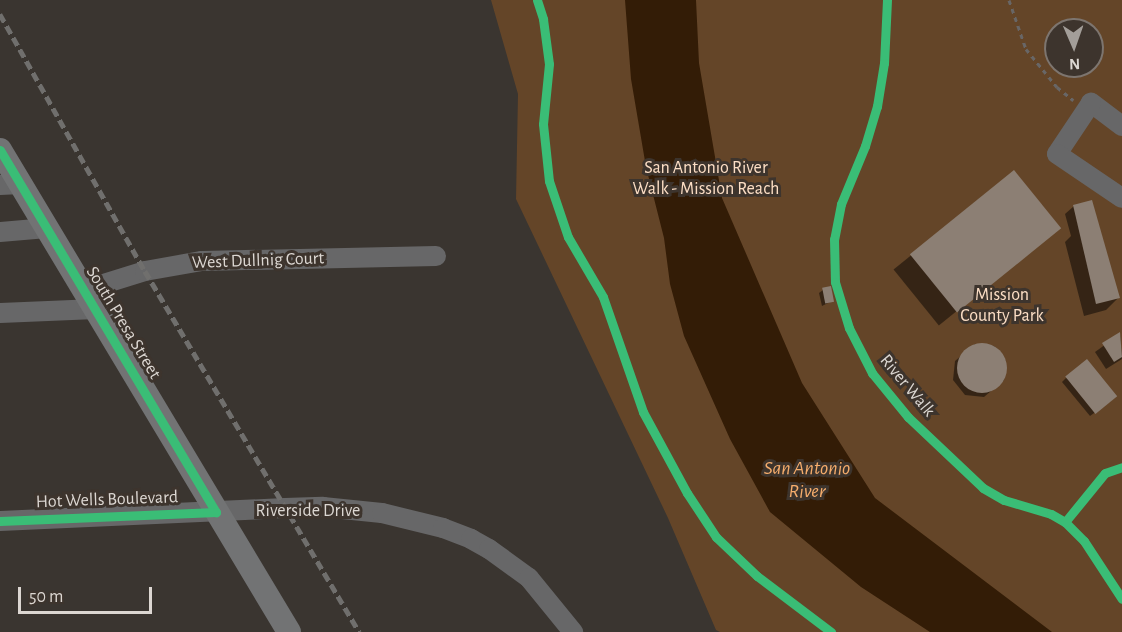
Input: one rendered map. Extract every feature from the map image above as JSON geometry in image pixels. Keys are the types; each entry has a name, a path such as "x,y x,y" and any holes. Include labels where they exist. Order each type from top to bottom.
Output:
{"main road":[{"name":"South Presa Street","path":"0,150 10,185 47,228 289,632"}],"street":[{"path":"1121,202 1058,154 1091,104 1122,126"},
{"path":"0,232 47,228"},
{"name":"West Dullnig Court","path":"0,312 90,300 145,271 202,261 436,256"},
{"name":"Riverside Drive","path":"216,512 285,508 342,508 382,513 442,528 480,544 529,578 573,632"},
{"name":"Hot Wells Boulevard","path":"0,521 216,512"}],"path":[{"path":"1009,0 1026,49 1057,87 1087,110"}],"green space":[{"name":"San Antonio River Walk - Mission Reach","path":"491,0 1122,0 1122,632 720,632 716,630 668,518 516,199 518,94"}],"water":[{"name":"San Antonio River","path":"625,0 696,0 699,63 722,198 802,383 875,498 1052,632 930,632 861,587 770,512 730,439 684,336 670,284 664,238 646,167 631,79"}],"building":[{"path":"1014,170 1061,228 957,313 910,254"},
{"path":"1092,200 1120,298 1096,304 1073,205"},
{"path":"831,286 834,302 825,303 822,288"},
{"path":"1120,332 1122,357 1114,362 1102,343"},
{"path":"977,343 987,343 1000,350 1007,363 1007,373 1000,386 987,393 977,393 968,389 961,382 957,373 957,363 961,354 968,347"},
{"path":"1087,359 1117,396 1095,414 1065,377"}],"railway":[{"path":"0,14 145,271 359,632"}],"cycle path":[{"path":"537,0 543,19 549,64 543,124 549,181 568,237 603,297 643,412 687,493 716,537 757,576 831,632"},
{"name":"River Walk","path":"887,0 884,63 877,106 865,146 841,204 834,239 835,282 849,328 872,373 908,417 983,488 1004,500 1051,514 1065,522 1084,541 1122,599"},
{"path":"0,150 216,512 0,521"},
{"path":"1065,522 1105,473 1122,467"}],"park label":[{"name":"Mission County Park","path":"1002,306"}]}
